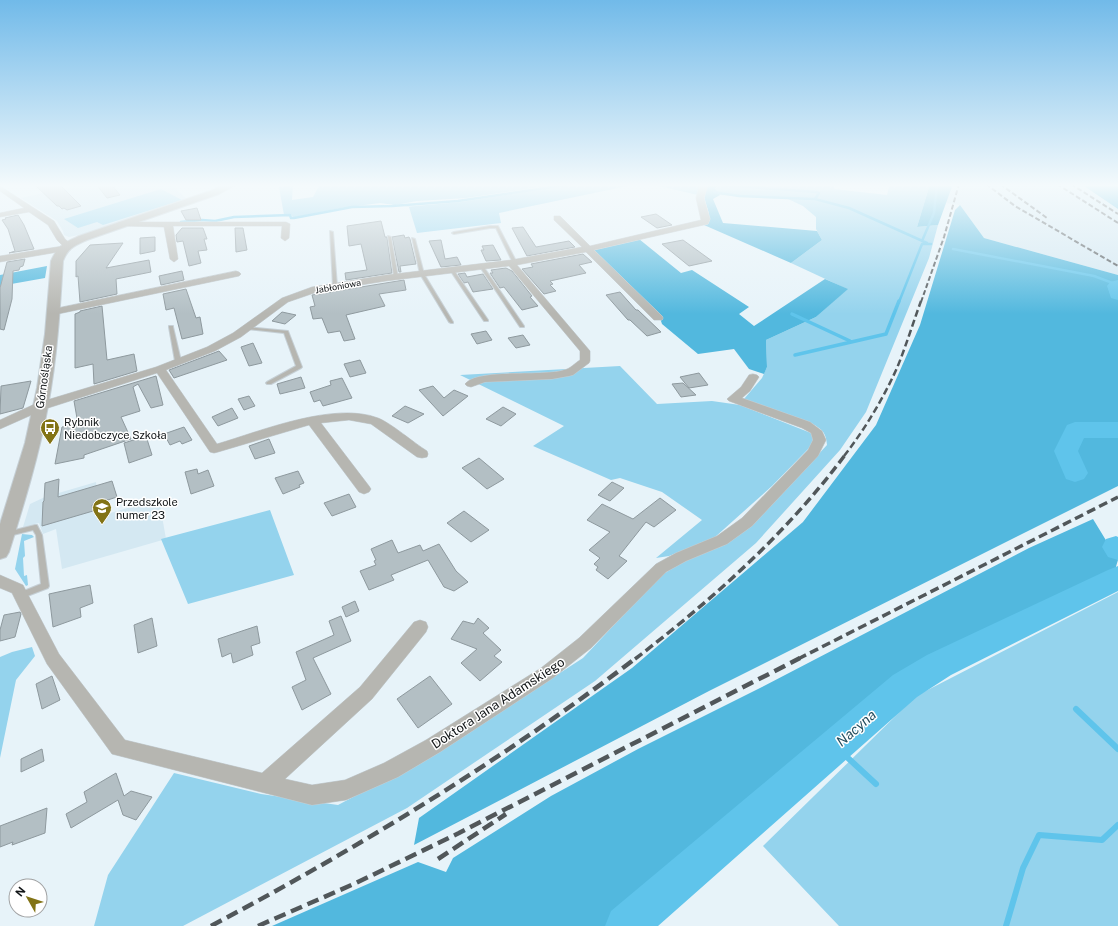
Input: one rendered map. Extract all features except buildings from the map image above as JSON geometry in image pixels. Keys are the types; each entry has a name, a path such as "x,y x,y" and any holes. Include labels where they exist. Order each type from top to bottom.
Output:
{"street":[{"path":"54,227 61,242 66,247"},
{"path":"0,259 66,247 92,234 112,227"},
{"path":"169,227 174,259"},
{"path":"285,238 286,227"},
{"path":"566,227 658,318"},
{"name":"Jabłoniowa","path":"0,426 41,406 160,369 211,349 237,335 285,300 315,289 396,277 513,263 588,249 682,227"},
{"name":"Górnośląska","path":"0,552 5,525 41,406 53,312 57,261 60,254 66,247"},
{"path":"471,384 483,379 552,376 569,373 585,361 585,351 513,263"},
{"path":"53,312 236,274"},
{"path":"160,369 214,449 312,420 349,416 375,422 422,454"},
{"name":"Doktora Jana Adamskiego","path":"0,581 18,588 53,659 119,748 312,795 346,790 390,770 433,746 547,673 586,643 661,568 680,557 722,540 747,522 820,444 820,436 817,431 806,425 729,400 746,389 753,377"},
{"path":"312,420 364,489"},
{"path":"266,783 366,693 420,627"}],"lane":[{"path":"454,233 489,227"},
{"path":"497,227 513,263"},
{"path":"331,232 335,286"},
{"path":"389,237 396,277"},
{"path":"413,239 422,274 451,322"},
{"path":"482,267 522,326"},
{"path":"452,270 486,320"},
{"path":"171,327 178,362"},
{"path":"247,328 286,332 300,366 269,383"},
{"path":"5,525 35,527 39,535 45,586 22,595"}],"shaded area":[{"path":"61,227 106,227 69,237 64,235"},
{"path":"415,227 466,227 417,233"},
{"path":"709,227 773,227 817,231 822,240 791,263"},
{"path":"816,227 937,227 929,258 866,412 840,450 756,543 595,681 407,808 183,926 94,926 108,875 174,773 261,794 338,805 440,751 583,658 658,578 678,564 722,546 757,520 827,445 823,432 813,424 744,399 762,378 767,367 766,340 816,317 847,289 791,263 822,240"},
{"path":"950,227 976,227 984,238 1118,275 1118,486 709,691 414,845 419,818 632,668 803,522 876,425 920,325"},
{"path":"976,227 1118,227 1118,275 984,238"},
{"path":"639,239 681,273 692,270 749,307 739,314 754,326 825,279 848,289 816,317 766,340 767,367 764,374 749,369 734,349 698,354 662,324 658,312 618,275 594,250"},
{"path":"47,266 45,278 0,286 0,275"},
{"path":"620,366 657,404 712,401 740,405 811,433 814,443 772,486 714,538 669,556 656,558 702,520 662,492 620,478 611,480 533,446 564,426 460,375"},
{"name":"Przedszkole numer 23","path":"96,482 100,516 159,499 166,539 62,569 56,529 43,534 39,523 23,527 30,504 45,497"},
{"path":"270,510 294,575 188,604 161,539"},
{"path":"1093,519 1118,560 1114,573 936,658 893,684 609,926 272,926 418,862 446,872 453,858 551,796 638,749 758,689 1029,548"},
{"path":"22,534 32,535 34,537 24,541 24,576 27,575 28,585 26,586 15,569"},
{"path":"1118,592 1118,926 839,926 763,846 916,696"},
{"path":"32,647 35,656 16,680 0,758 0,657"}],"waterway":[{"path":"892,227 922,241"},
{"path":"922,241 928,227"},
{"path":"922,241 927,243"},
{"path":"899,302 922,244 931,244"},
{"path":"953,249 1094,276 1118,285"},
{"name":"Nacyna","path":"1118,285 1116,286 1118,294"},
{"path":"795,355 886,334 899,301"},
{"path":"792,314 850,341"},
{"name":"Nacyna","path":"1075,473 1066,451 1075,430 1118,430"},
{"name":"Nacyna","path":"626,926 905,686 939,665 1118,578"},
{"path":"1076,709 1118,749"},
{"path":"835,746 876,784"},
{"path":"1006,926 1023,868 1039,835 1102,840 1118,825"}],"railway":[{"path":"921,302 947,227"},
{"path":"1051,227 1118,266"},
{"path":"844,456 880,402 892,380 921,301"},
{"path":"635,659 692,613 747,564 799,511 845,455"},
{"path":"798,659 1118,497"},
{"path":"211,926 267,896 429,801 534,732 636,658"},
{"path":"258,926 356,883 459,833 800,658"},
{"path":"438,859 506,814"}],"place":[{"name":"Rybnik Niedobczyce Szkoła","path":"50,445"},
{"name":"Przedszkole numer 23","path":"102,525"}]}
